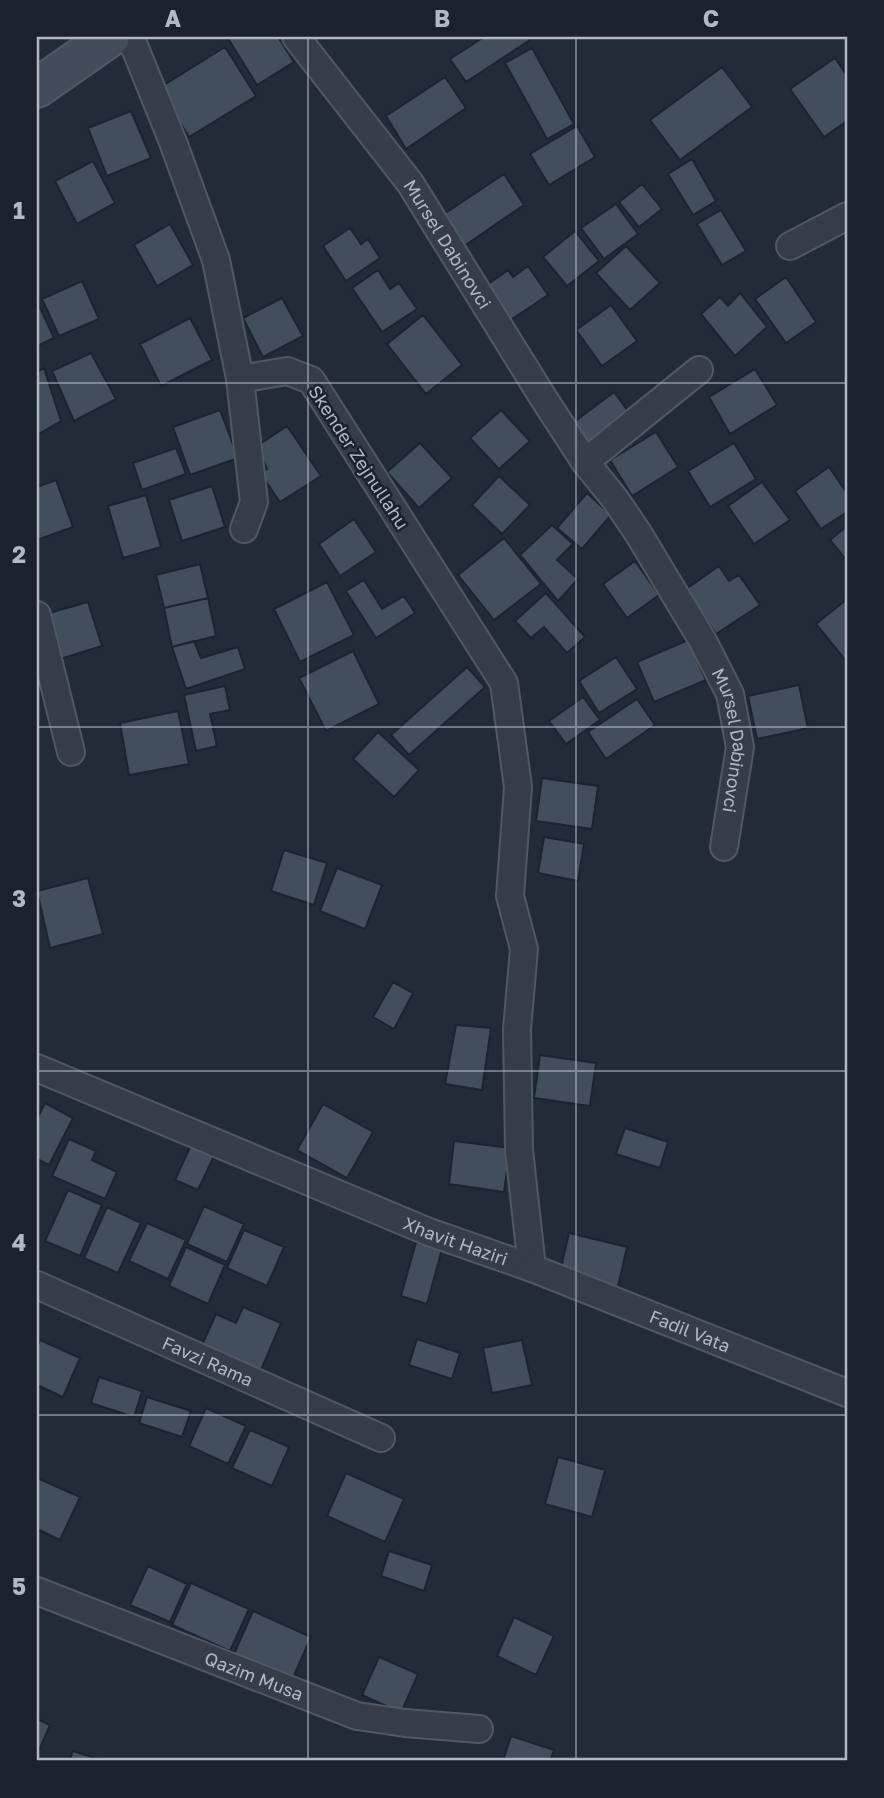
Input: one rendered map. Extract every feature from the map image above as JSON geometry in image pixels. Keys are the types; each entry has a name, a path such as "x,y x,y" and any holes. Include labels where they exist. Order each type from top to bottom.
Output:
{"main road":[{"path":"37,88 110,37"}],"street":[{"path":"127,37 135,48 173,142 216,260 240,379 254,502 244,529"},
{"name":"Mursel Dabinovci","path":"296,37 410,183 585,462 638,533 703,641 730,694 740,747 723,847"},
{"path":"790,246 847,216"},
{"path":"585,462 699,370"},
{"name":"Skender Zejnullahu","path":"240,379 288,371 311,380 504,683 518,787 510,897"},
{"path":"37,615 72,752"},
{"name":"Xhavit Haziri","path":"37,1068 429,1232 532,1268 519,1150 517,1029 524,949 510,897"},
{"name":"Fadil Vata","path":"532,1268 847,1393"},
{"name":"Favzi Rama","path":"37,1285 381,1438"},
{"name":"Qazim Musa","path":"37,1591 357,1716 479,1729"}],"building":[{"path":"227,37 278,37 294,62 257,85"},
{"path":"484,37 528,37 530,40 466,82 450,59"},
{"path":"225,47 256,96 189,137 159,88"},
{"path":"532,48 574,124 547,139 505,63"},
{"path":"835,58 847,76 847,121 824,137 790,89"},
{"path":"722,67 752,107 680,160 650,120"},
{"path":"445,77 466,108 406,149 386,116"},
{"path":"131,111 151,158 107,176 88,128"},
{"path":"577,126 595,157 549,185 530,154"},
{"path":"692,159 716,201 693,215 668,174"},
{"path":"93,161 115,203 77,224 55,181"},
{"path":"504,174 524,205 464,246 444,214"},
{"path":"642,184 662,209 639,227 619,202"},
{"path":"616,204 638,234 604,259 581,228"},
{"path":"721,210 746,251 722,265 697,224"},
{"path":"170,224 193,265 157,286 134,245"},
{"path":"350,228 361,244 368,239 380,258 346,281 323,246"},
{"path":"575,231 599,261 567,286 543,257"},
{"path":"626,246 660,283 630,310 596,273"},
{"path":"528,266 548,295 508,322 484,287 508,270 513,277"},
{"path":"378,270 390,289 399,283 417,309 382,332 352,288"},
{"path":"786,277 816,322 786,343 755,299"},
{"path":"82,281 99,319 59,336 42,299"},
{"path":"740,293 767,327 735,356 701,314 720,297 728,306"},
{"path":"282,298 303,336 263,357 243,318"},
{"path":"37,301 54,338 37,346"},
{"path":"611,305 637,341 602,366 576,330"},
{"path":"423,315 462,365 426,394 387,344"},
{"path":"190,318 212,360 161,386 140,344"},
{"path":"91,353 116,399 74,421 52,371"},
{"path":"44,368 61,421 37,435 37,372"},
{"path":"755,369 777,405 730,434 709,397"},
{"path":"614,392 630,414 586,446 570,425"},
{"path":"220,410 238,458 190,475 173,427"},
{"path":"501,410 530,441 499,469 470,438"},
{"path":"287,426 321,476 280,502 260,473 267,469 257,446"},
{"path":"656,432 678,467 632,496 610,460"},
{"path":"420,443 452,478 419,508 387,472"},
{"path":"734,443 756,479 710,507 688,471"},
{"path":"176,448 186,474 142,490 133,463"},
{"path":"829,467 847,493 847,512 821,529 795,491"},
{"path":"499,476 530,505 502,534 472,505"},
{"path":"56,480 73,527 37,540 37,487"},
{"path":"762,482 790,520 754,544 728,506"},
{"path":"212,486 225,527 182,541 169,500"},
{"path":"587,493 611,515 582,549 557,528"},
{"path":"146,495 161,547 123,558 108,506"},
{"path":"354,519 376,552 340,576 319,544"},
{"path":"552,525 573,544 557,560 578,579 558,601 520,555"},
{"path":"847,526 847,561 830,540"},
{"path":"504,538 541,584 494,620 458,575"},
{"path":"635,561 659,595 627,618 603,584"},
{"path":"200,564 208,598 164,608 156,575"},
{"path":"719,566 729,581 739,575 760,605 716,634 686,589"},
{"path":"364,580 382,609 404,596 415,613 376,638 346,591"},
{"path":"327,582 354,635 300,662 274,609"},
{"path":"546,593 585,637 567,653 544,627 531,638 515,621"},
{"path":"208,598 216,636 172,647 164,608"},
{"path":"847,599 847,659 846,661 816,624"},
{"path":"88,602 102,646 60,659 49,613"},
{"path":"688,640 706,680 654,702 637,662"},
{"path":"194,641 201,658 238,647 245,669 186,689 172,647"},
{"path":"353,651 379,704 326,731 299,678"},
{"path":"616,657 637,689 599,713 579,681"},
{"path":"467,667 485,687 409,755 391,735"},
{"path":"799,685 808,728 757,739 748,696"},
{"path":"225,686 230,710 210,714 217,746 196,751 184,695"},
{"path":"583,697 600,720 566,744 549,721"},
{"path":"637,699 655,725 606,759 588,732"},
{"path":"178,711 189,764 129,775 120,723"},
{"path":"378,732 419,770 394,797 353,759"},
{"path":"542,778 598,786 592,829 536,821"},
{"path":"544,837 584,844 578,881 538,873"},
{"path":"284,850 327,863 314,905 271,891"},
{"path":"337,868 382,885 365,929 320,911"},
{"path":"88,878 103,934 50,948 37,891"},
{"path":"393,982 413,993 394,1029 373,1017"},
{"path":"456,1025 491,1028 482,1090 445,1084"},
{"path":"540,1055 596,1063 590,1106 534,1098"},
{"path":"45,1103 73,1118 49,1165 37,1159 37,1119"},
{"path":"323,1104 373,1132 347,1178 297,1150"},
{"path":"625,1128 668,1142 660,1168 616,1154"},
{"path":"69,1139 96,1151 92,1160 117,1172 105,1199 52,1176"},
{"path":"454,1141 510,1148 504,1192 449,1184"},
{"path":"191,1145 214,1156 198,1190 175,1180"},
{"path":"68,1190 102,1205 80,1256 45,1241"},
{"path":"204,1206 244,1224 227,1262 187,1244"},
{"path":"107,1207 141,1223 118,1273 84,1258"},
{"path":"147,1223 186,1240 168,1279 129,1261"},
{"path":"244,1230 284,1247 267,1286 227,1268"},
{"path":"569,1233 627,1247 617,1291 559,1277"},
{"path":"416,1242 442,1249 427,1304 401,1296"},
{"path":"186,1247 225,1265 208,1304 169,1286"},
{"path":"243,1307 281,1323 261,1370 202,1345 216,1314 236,1323"},
{"path":"417,1339 460,1353 452,1379 409,1365"},
{"path":"40,1340 80,1358 63,1397 37,1385 37,1348"},
{"path":"522,1340 532,1385 492,1393 483,1348"},
{"path":"99,1377 142,1391 134,1417 91,1403"},
{"path":"147,1397 191,1411 182,1437 139,1423"},
{"path":"206,1408 246,1426 228,1464 189,1446"},
{"path":"250,1430 289,1447 272,1486 232,1468"},
{"path":"558,1457 605,1470 592,1517 545,1504"},
{"path":"346,1473 404,1499 385,1542 327,1516"},
{"path":"37,1478 80,1497 60,1540 37,1529"},
{"path":"389,1551 432,1565 424,1591 381,1576"},
{"path":"148,1566 187,1584 170,1622 130,1605"},
{"path":"191,1583 249,1609 230,1651 172,1625"},
{"path":"253,1611 311,1637 292,1680 234,1654"},
{"path":"514,1617 554,1636 536,1675 497,1656"},
{"path":"379,1657 418,1674 401,1713 362,1695"},
{"path":"37,1719 50,1725 37,1755"},
{"path":"511,1736 554,1750 550,1761 503,1761"},
{"path":"73,1751 104,1761 69,1761"}]}
